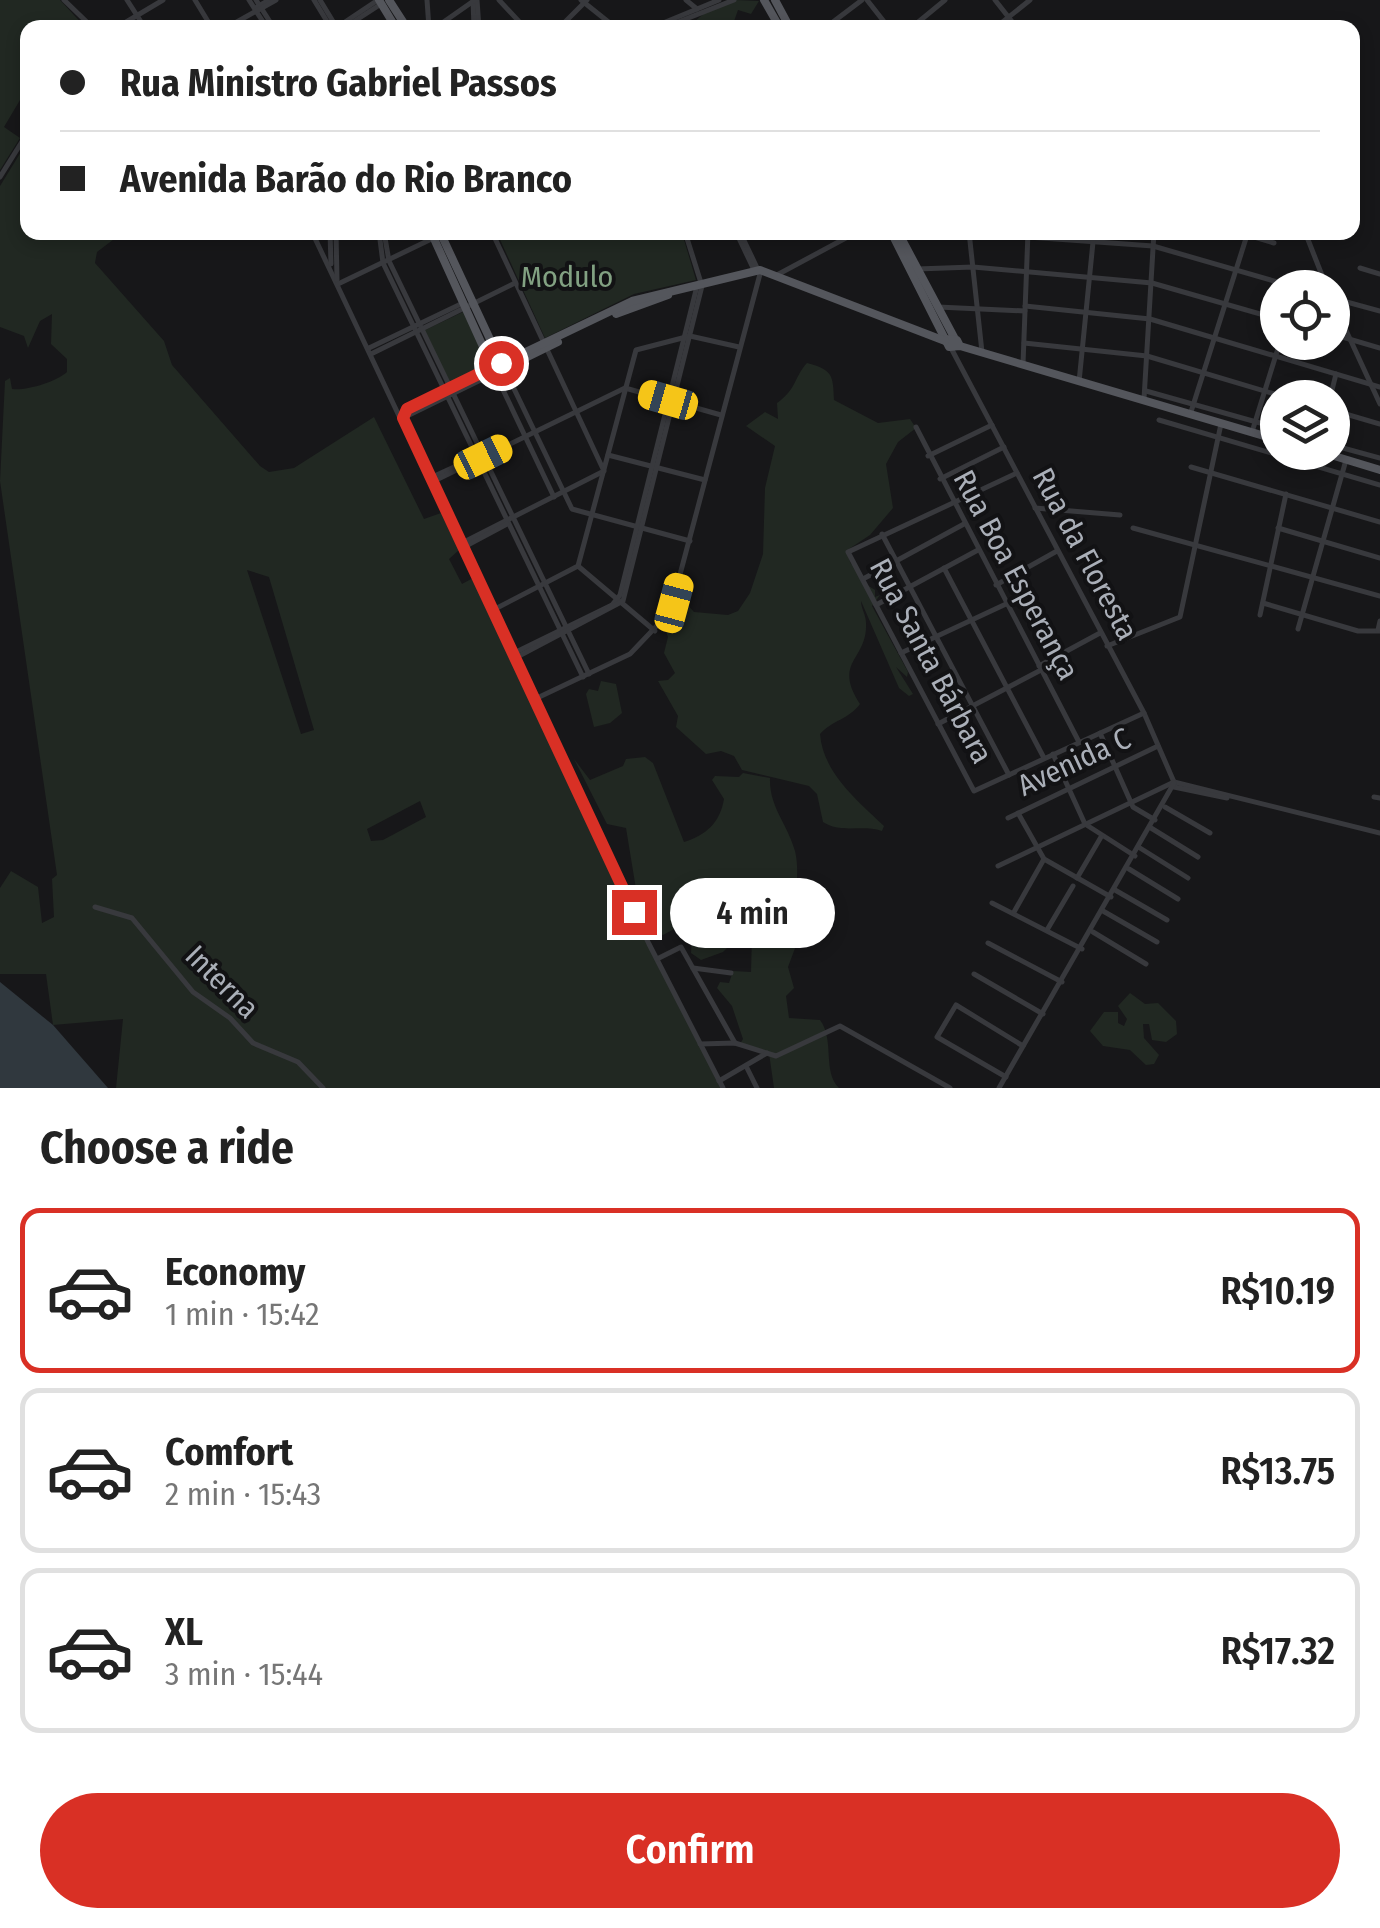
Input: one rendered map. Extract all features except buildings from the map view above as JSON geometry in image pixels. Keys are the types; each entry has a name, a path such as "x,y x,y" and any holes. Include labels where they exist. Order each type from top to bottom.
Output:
{"main road":[{"path":"440,240 498,368 632,300 700,283 760,274 951,343 1079,382 1144,396 1260,434"},
{"path":"899,240 937,307 951,343"},
{"path":"901,244 951,343"},
{"path":"1350,461 1380,470"}],"street":[{"path":"64,0 85,20"},
{"path":"127,0 140,20"},
{"path":"130,20 163,0"},
{"path":"256,7 268,0"},
{"path":"256,7 276,0"},
{"path":"444,20 475,0"},
{"path":"499,0 518,20"},
{"path":"686,0 697,9"},
{"path":"670,20 719,0"},
{"path":"683,20 734,0"},
{"path":"837,20 865,0 882,20"},
{"path":"921,20 945,0"},
{"path":"995,0 1010,20"},
{"path":"1004,20 1030,0"},
{"path":"348,20 383,1"},
{"path":"356,20 383,1"},
{"path":"566,20 584,1 607,20"},
{"path":"0,177 20,145"},
{"path":"316,240 392,394 406,414 405,427 657,960 721,1084 767,1053"},
{"path":"331,270 333,240"},
{"path":"334,240 338,283"},
{"path":"382,240 386,262 586,676"},
{"path":"338,283 427,240"},
{"path":"496,240 604,471"},
{"path":"515,655 619,603 700,283 688,240"},
{"path":"536,699 623,658 655,632 674,603 760,274 742,240"},
{"path":"760,274 839,240"},
{"path":"970,240 982,352"},
{"path":"1023,364 1028,240"},
{"path":"1082,240 1153,246 1260,276"},
{"path":"1153,240 1144,396 1192,403 1260,423"},
{"path":"1190,414 1246,240"},
{"path":"1265,240 1274,243"},
{"path":"1308,240 1321,270"},
{"path":"1079,382 1093,241"},
{"path":"917,268 1026,270 1152,283 1260,313"},
{"path":"1360,268 1380,274"},
{"path":"370,351 515,283"},
{"path":"1350,304 1380,311"},
{"path":"937,307 1025,308 1150,320 1260,352"},
{"path":"494,610 578,566 636,350 687,337 739,347"},
{"path":"1350,339 1380,348"},
{"path":"1350,339 1380,404"},
{"name":"Rua da Floresta","path":"951,343 1144,713 1174,785"},
{"path":"1024,343 1147,356 1260,390"},
{"path":"1286,360 1380,387"},
{"path":"406,414 498,368"},
{"path":"498,368 536,432 572,509 690,541"},
{"path":"498,368 554,497"},
{"path":"1334,380 1336,374"},
{"path":"431,480 626,388 721,415"},
{"path":"1252,432 1260,403"},
{"path":"1350,415 1380,424"},
{"path":"1159,420 1380,485"},
{"path":"1107,646 1178,620 1221,424"},
{"path":"928,456 992,425"},
{"name":"Rua Boa Esperança","path":"916,427 940,480 1079,742"},
{"path":"940,480 1004,447"},
{"path":"1350,450 1380,458"},
{"path":"608,456 705,480"},
{"path":"1191,467 1380,522"},
{"path":"1298,629 1344,470"},
{"path":"462,545 604,471"},
{"path":"1017,474 882,534 972,705 1009,774 1144,713"},
{"path":"1260,615 1286,494"},
{"path":"1035,508 1120,515"},
{"path":"863,580 964,524"},
{"path":"1133,528 1270,568 1380,594"},
{"path":"1278,528 1380,558"},
{"name":"Rua Santa Bárbara","path":"882,534 848,552 938,724 974,791 1009,774"},
{"path":"876,605 978,550"},
{"path":"996,585 1057,551"},
{"path":"578,566 655,632"},
{"path":"944,568 1044,758"},
{"path":"1263,602 1358,630 1379,631 1380,620"},
{"path":"901,653 1006,604"},
{"path":"938,724 1100,633"},
{"path":"1100,733 1130,803 1156,820"},
{"name":"Avenida C","path":"1008,818 1159,746"},
{"path":"1053,754 1085,824 1135,856"},
{"path":"999,1088 1174,785"},
{"path":"998,866 1174,785 1380,832"},
{"path":"1164,806 1210,833"},
{"path":"1018,813 1044,859 1168,920"},
{"path":"1152,828 1198,857"},
{"path":"1077,878 1101,837"},
{"path":"1140,848 1188,878"},
{"path":"1014,912 1044,859"},
{"path":"1128,869 1178,899"},
{"path":"1047,930 1072,886"},
{"path":"992,903 1082,949"},
{"name":"Interna","path":"94,907 132,918 193,992 230,1018 253,1044 298,1062 323,1088"},
{"path":"1103,911 1157,942"},
{"path":"1092,931 1146,964"},
{"path":"988,943 1062,982"},
{"path":"657,960 682,947 735,1043"},
{"path":"693,968 730,973"},
{"path":"974,974 1043,1014"},
{"path":"1006,1077 937,1037 956,1005 1024,1047"},
{"path":"700,1044 735,1043 776,1056 840,1026 950,1088"},
{"path":"746,1066 757,1088"}],"green space":[{"path":"0,0 60,0 79,20 20,20 20,100 4,127 20,138 0,170"},
{"path":"736,0 759,1 751,14 738,10 734,20 696,20 708,10"},
{"path":"20,153 20,240 113,240 97,252 95,263 164,341 172,365 260,466 269,472 294,468 374,417 424,519 441,513 459,550 449,559 462,584 473,578 648,946 722,1088 116,1088 123,1019 53,1025 46,974 0,974 0,888 11,871 38,887 42,923 54,917 52,879 57,875 0,481 5,381 10,378 12,389 48,382 67,372 67,359 51,344 52,314 40,321 28,348 24,336 0,327 0,186","holes":["247,570 269,577 314,730 301,734","420,801 426,817 383,840 371,841 367,829"]},
{"name":"Modulo","path":"500,240 684,240 696,280 634,294 545,338"},
{"path":"465,311 489,367 451,386 423,331"},
{"path":"807,363 830,375 834,400 878,423 910,419 916,428 898,442 886,464 893,508 870,535 846,551 851,564 859,568 862,582 875,590 875,597 880,595 872,606 908,672 907,677 896,667 913,694 909,696 899,688 861,601 865,635 849,678 860,704 820,734 835,774 884,826 882,831 830,826 823,822 817,794 809,786 742,770 734,756 721,751 706,754 676,727 678,716 658,681 668,680 675,673 664,653 668,637 664,626 683,600 694,612 728,615 738,611 750,593 763,554 765,488 775,446 746,426 765,412 778,419 777,403"},
{"path":"601,681 616,684 622,713 610,723 594,727 586,694 589,689 598,691"},
{"path":"645,757 653,763 684,842 705,832 719,815 724,799 712,780 715,776 739,777 743,773 770,778 772,798 795,851 795,915 806,919 788,967 794,988 786,996 789,1018 820,1020 827,1037 831,1073 839,1088 774,1088 769,1053 740,1044 743,1039 732,1006 717,988 720,982 729,983 733,971 751,972 752,935 740,935 723,952 701,960 691,953 692,934 698,924 695,918 663,935 654,931 636,889 626,828 607,824 574,759 590,780 623,766 626,759"},
{"path":"1130,993 1145,1004 1158,1003 1176,1021 1177,1034 1166,1042 1152,1040 1149,1024 1143,1024 1144,1038 1159,1055 1154,1064 1146,1065 1130,1050 1103,1046 1090,1031 1104,1012 1118,1012 1118,1023 1124,1026 1127,1019 1118,1006"}],"shaded area":[{"path":"0,982 53,1025 108,1088 0,1088"}],"route":[{"path":"501,363 407,409 405,427 634,912"}]}
